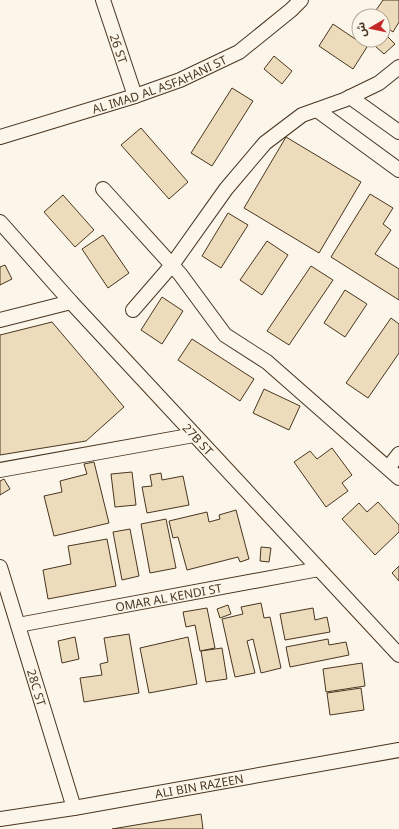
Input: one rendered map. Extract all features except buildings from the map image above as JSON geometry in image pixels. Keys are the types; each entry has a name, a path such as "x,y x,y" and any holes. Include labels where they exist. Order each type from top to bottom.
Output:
{"street":[{"name":"26 ST","path":"103,0 135,96"},
{"name":"AL IMAD AL ASFAHANI ST","path":"0,137 135,96 180,80 239,52 291,10 301,0"},
{"path":"133,310 172,265 226,189 265,143 302,115 350,97 379,83 399,67"},
{"path":"350,97 399,132"},
{"path":"317,110 399,170"},
{"path":"103,189 172,265 225,335 267,362 399,478"},
{"name":"27B ST","path":"0,222 71,302 399,655"},
{"path":"0,320 71,302"},
{"path":"0,470 194,435"},
{"path":"388,468 399,454"},
{"name":"28C ST","path":"0,567 74,808"},
{"name":"OMAR AL KENDI ST","path":"18,624 319,569"},
{"name":"ALI BIN RAZEEN","path":"0,819 74,808 399,750"}]}
